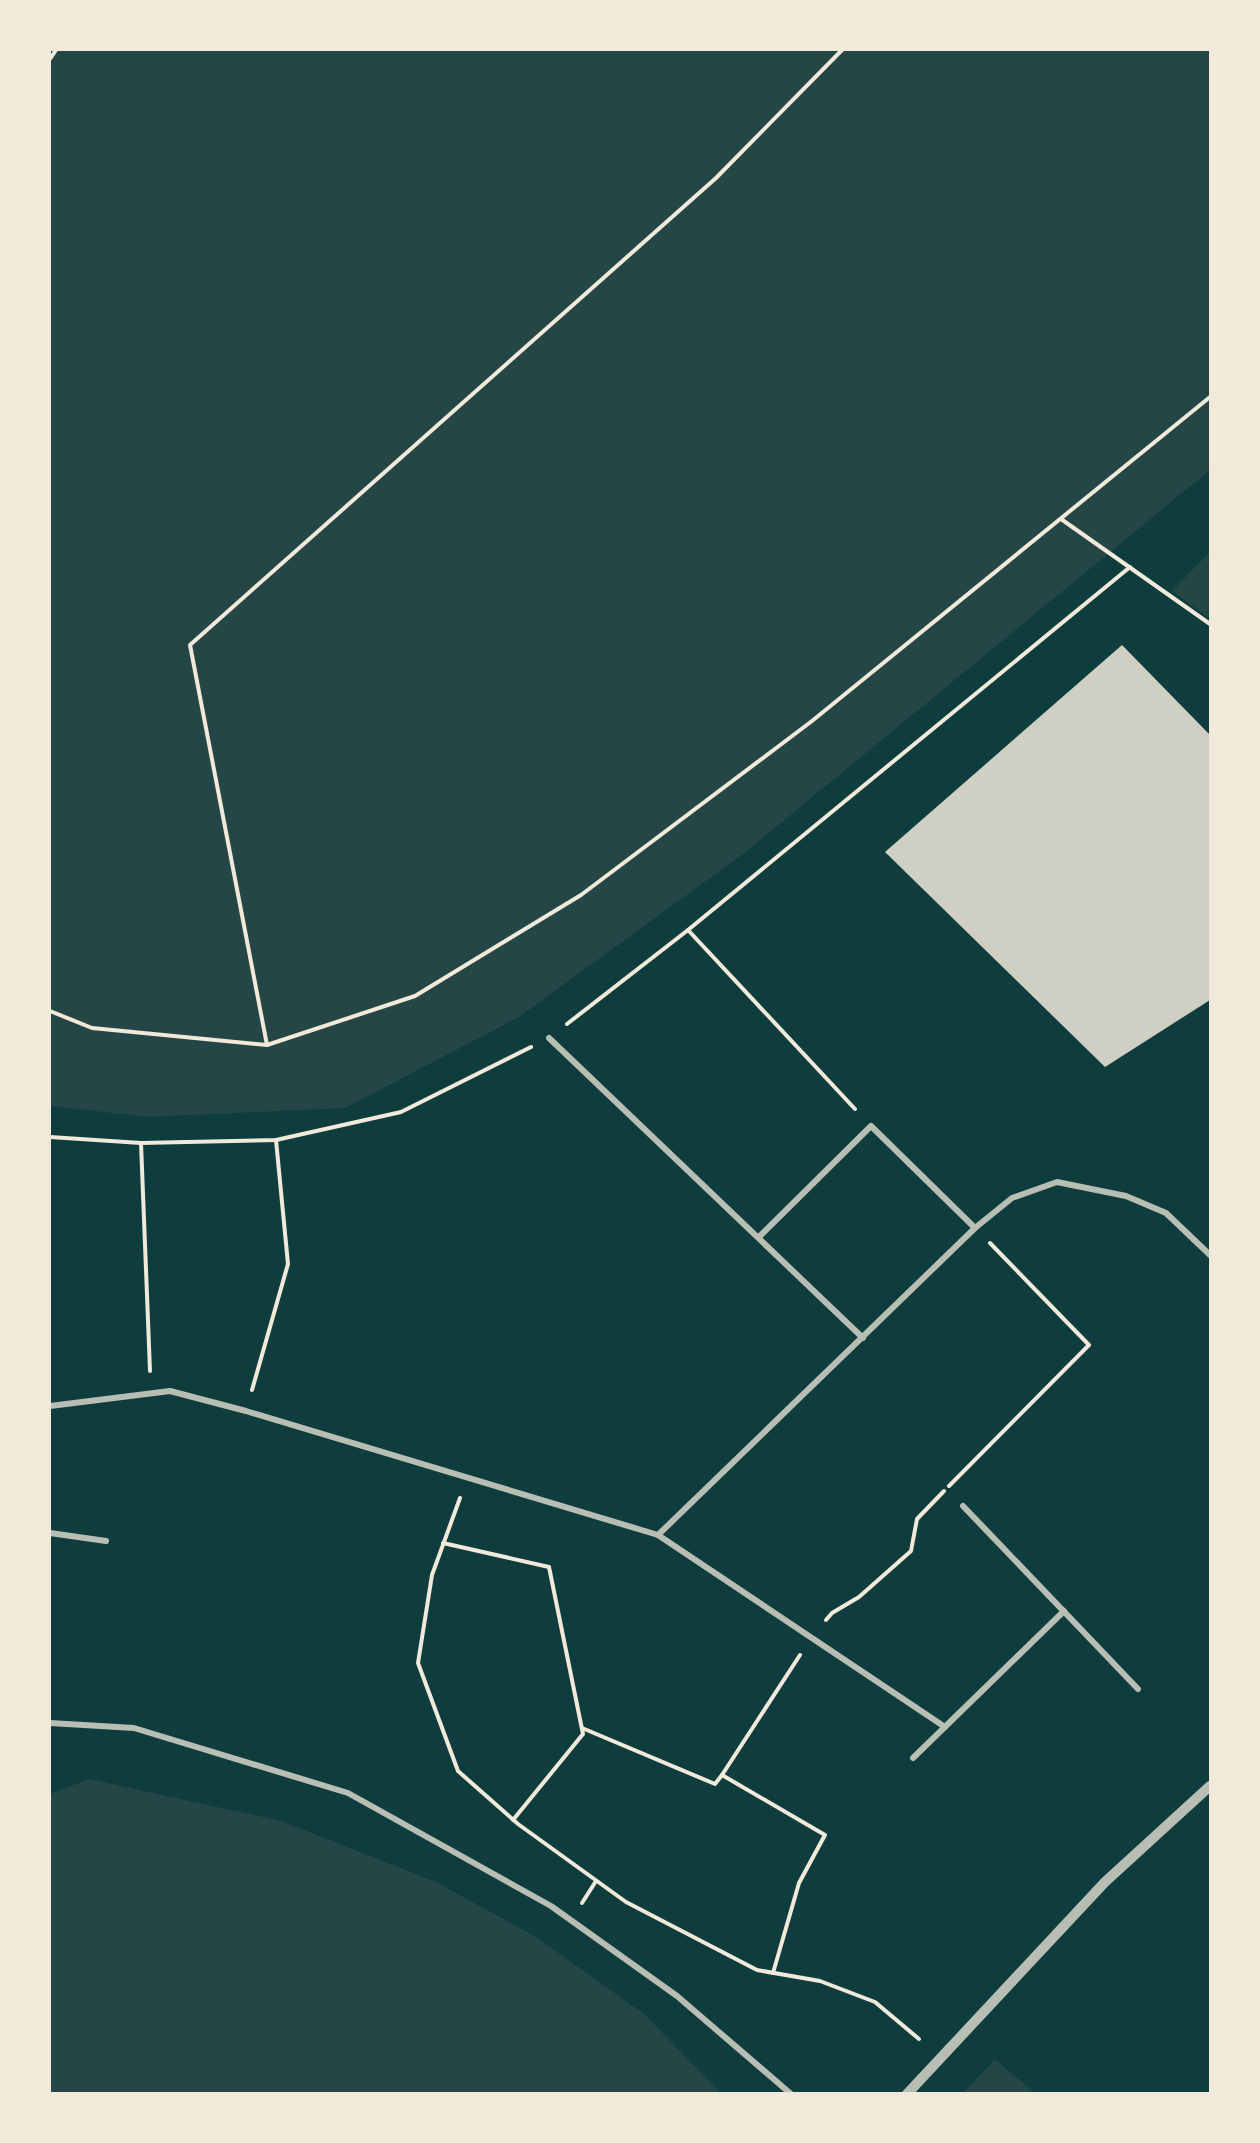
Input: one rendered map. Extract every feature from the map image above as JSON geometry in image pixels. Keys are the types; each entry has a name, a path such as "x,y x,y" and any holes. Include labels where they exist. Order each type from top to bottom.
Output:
{"street":[{"path":"549,1038 864,1338"},
{"path":"759,1237 872,1126 975,1228"},
{"path":"658,1534 864,1338 975,1228 1012,1198 1057,1182 1126,1196 1166,1213 1210,1256"},
{"path":"50,1406 170,1391 246,1410 658,1534 945,1727"},
{"path":"963,1506 1138,1689"},
{"path":"50,1533 106,1541"},
{"path":"913,1758 1064,1611"},
{"path":"50,1723 134,1728 348,1793 551,1906 676,1996 791,2094"},
{"path":"907,2094 1105,1882 1210,1786"}],"path":[{"path":"50,59 56,50"},
{"path":"267,1045 190,645 716,178 842,50"},
{"path":"50,1011 92,1028 267,1045 415,996 581,894 812,721 1210,397"},
{"path":"1061,519 1210,624"},
{"path":"50,1137 141,1143 276,1140 401,1112 549,1038 688,930 1130,567"},
{"path":"688,930 872,1126"},
{"path":"246,1410 288,1264 276,1140"},
{"path":"141,1143 148,1355 154,1393"},
{"path":"582,1728 715,1784 812,1637 832,1613 859,1596 911,1551 917,1519 1089,1345 975,1228"},
{"path":"468,1477 432,1575 418,1663 458,1771 513,1820 626,1902 757,1970 820,1981 875,2002 919,2039"},
{"path":"443,1543 549,1567 583,1734 513,1820"},
{"path":"722,1775 825,1834 799,1883 773,1973"}],"shaded area":[{"path":"50,50 1210,50 1210,470 743,854 519,1017 345,1108 149,1117 50,1106"},
{"path":"1210,552 1210,619 1172,591"},
{"path":"89,1779 281,1821 436,1882 536,1937 644,2014 721,2093 50,2093 50,1794"},
{"path":"995,2059 1035,2093 963,2093"}],"building":[{"path":"1122,645 1210,735 1210,1000 1105,1067 885,852"}]}
